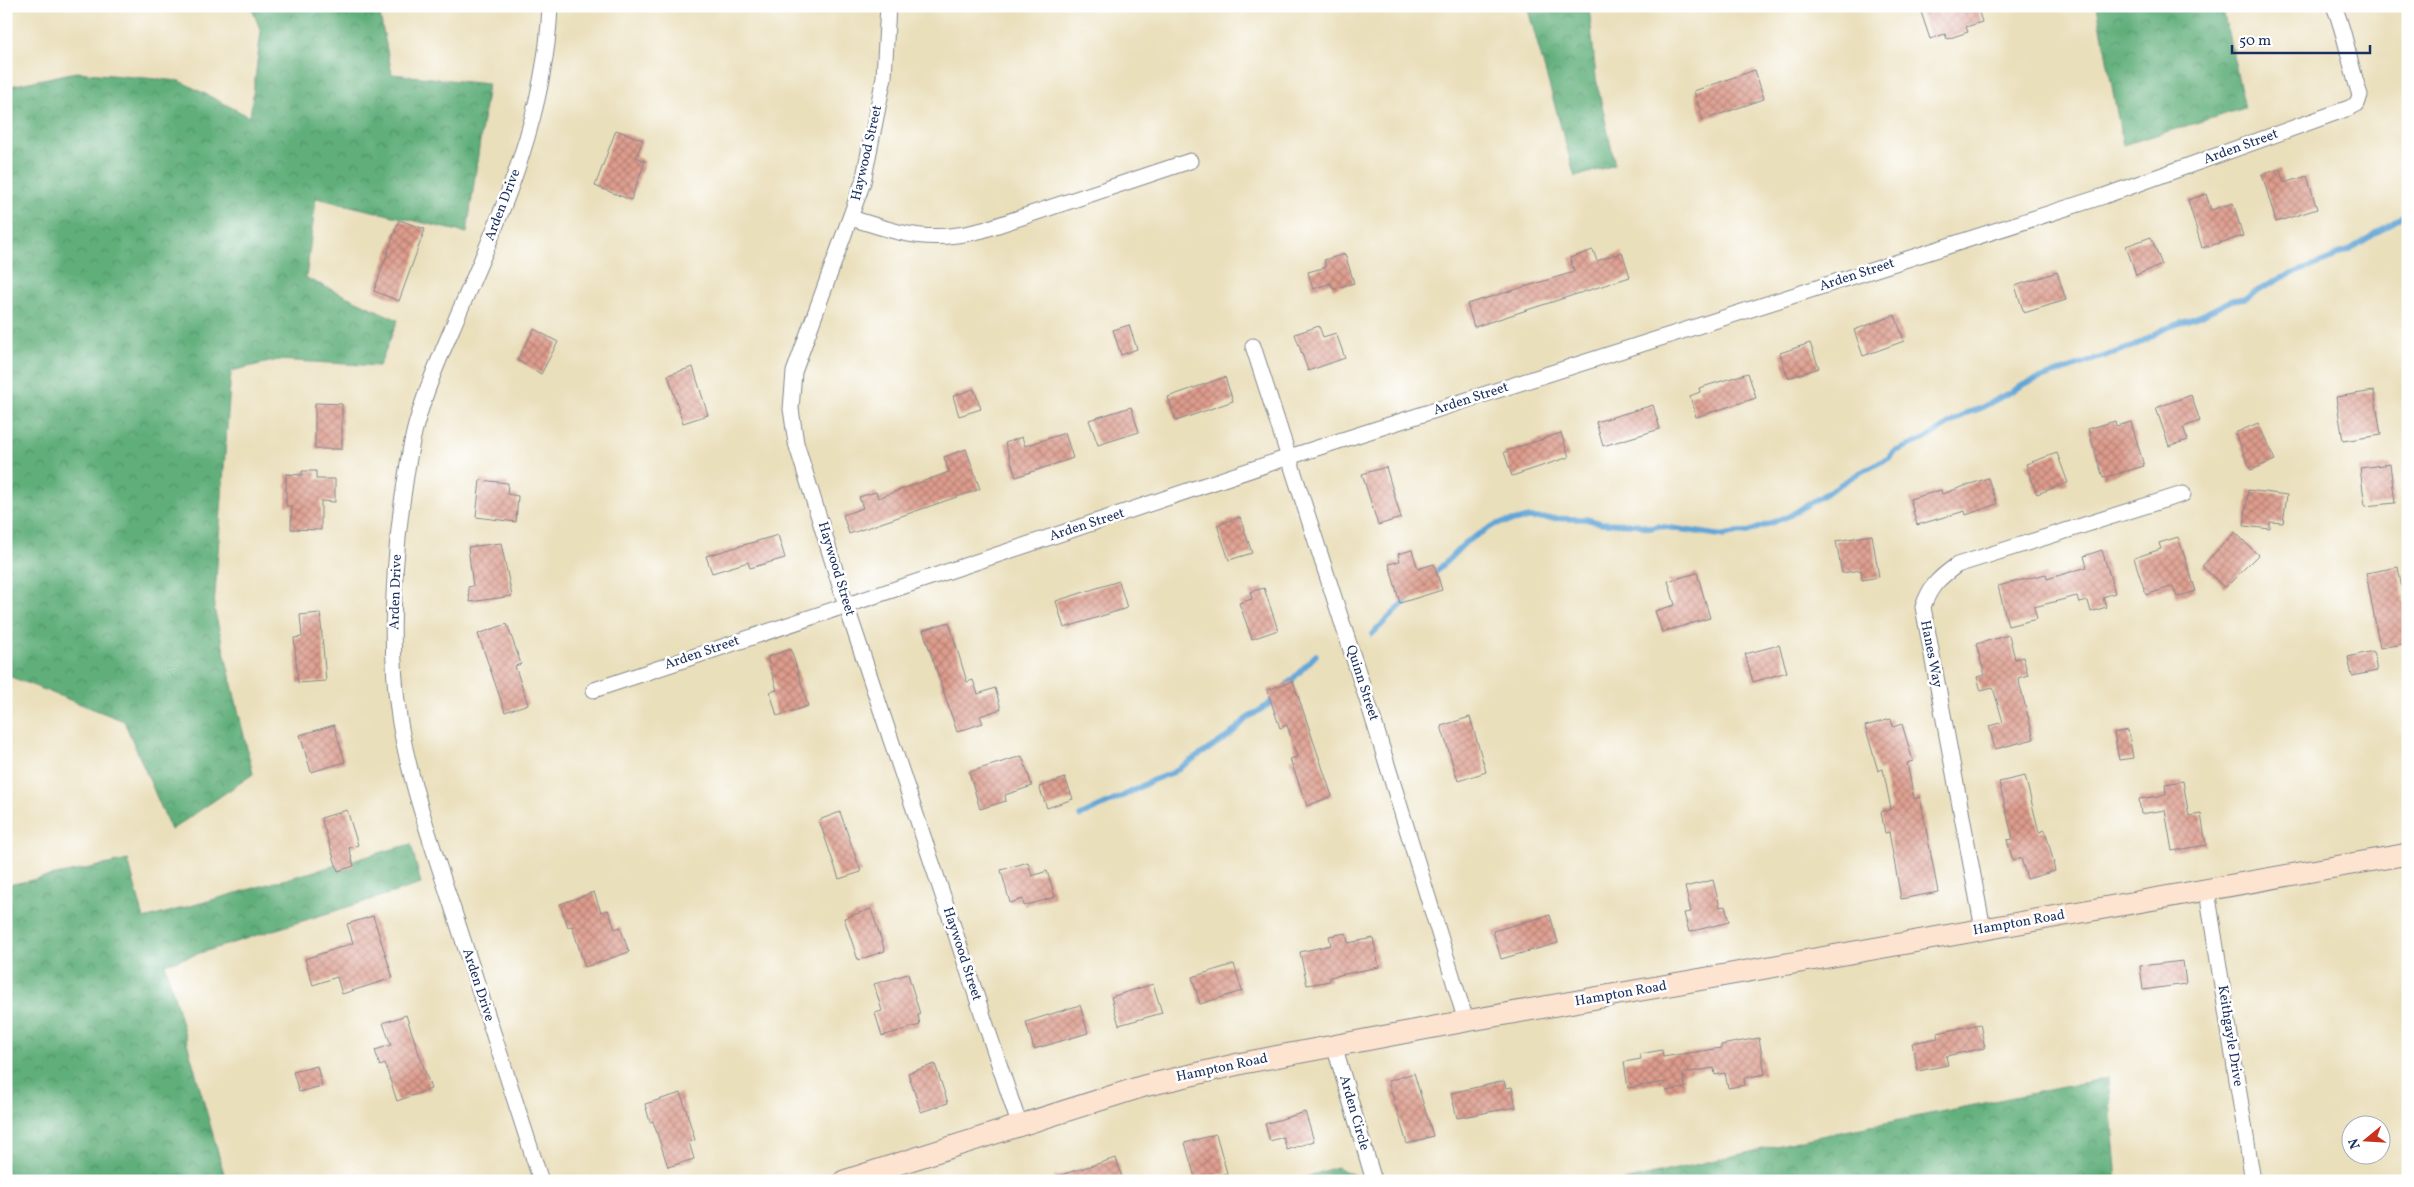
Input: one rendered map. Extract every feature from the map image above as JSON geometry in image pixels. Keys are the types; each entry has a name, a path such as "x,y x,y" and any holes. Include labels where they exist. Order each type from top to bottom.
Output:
{"main road":[{"name":"Hampton Road","path":"844,1181 1019,1124 1144,1086 1334,1045 2408,854"}],"street":[{"name":"Arden Drive","path":"541,1181 440,868 405,748 399,715 395,656 394,589 407,465 416,423 433,376 498,222 526,142 548,45 550,6"},
{"name":"Haywood Street","path":"888,6 884,78 863,182 794,372 791,409 796,443 846,605 1019,1124"},
{"name":"Arden Street","path":"594,690 1289,457 2104,196 2349,108 2357,104 2360,95 2354,77 2344,30 2334,6"},
{"path":"851,218 902,234 954,237 983,230 1190,161"},
{"name":"Quinn Street","path":"1253,346 1370,709 1466,1021"},
{"name":"Hanes Way","path":"1983,930 1922,607 1928,590 1942,575 1957,565 2183,494"},
{"name":"Keithgayle Drive","path":"2207,891 2253,1181"},
{"name":"Arden Circle","path":"1334,1045 1374,1181"}],"green space":[{"path":"251,6 378,6 392,74 488,84 467,233 316,198 306,278 398,320 379,366 278,360 231,371 214,608 253,774 171,830 124,721 6,675 6,87 76,72 180,81 250,117 261,32"},
{"path":"1527,6 1589,6 1596,78 1615,165 1575,177"},
{"path":"2097,6 2222,6 2245,108 2123,145"},
{"path":"411,844 421,884 165,964 226,1181 6,1181 6,881 8,885 128,860 144,919"},
{"path":"2108,1078 2117,1181 1624,1181 1811,1138"},
{"path":"1336,1167 1368,1181 1295,1181"}],"building":[{"path":"1919,6 1977,6 1982,22 1966,27 1968,32 1947,39 1945,34 1930,39"},
{"path":"1755,70 1764,99 1703,120 1694,91"},
{"path":"616,130 643,140 636,157 645,161 631,200 595,186"},
{"path":"2280,169 2284,183 2307,176 2317,209 2276,222 2262,174"},
{"path":"2206,194 2211,210 2233,203 2243,236 2202,248 2188,200"},
{"path":"399,220 425,229 399,301 374,291"},
{"path":"2151,237 2162,265 2136,275 2126,246"},
{"path":"1593,250 1597,261 1622,252 1630,277 1474,327 1467,304 1574,272 1570,258"},
{"path":"1345,254 1354,283 1333,289 1331,283 1313,289 1308,272 1326,267 1324,260"},
{"path":"2057,272 2066,300 2024,313 2015,286"},
{"path":"1895,315 1904,341 1863,356 1854,330"},
{"path":"1129,325 1137,349 1121,355 1113,330"},
{"path":"1319,326 1323,337 1336,333 1345,358 1308,371 1295,334"},
{"path":"534,329 558,342 541,374 517,360"},
{"path":"1810,343 1819,368 1788,378 1780,353"},
{"path":"693,367 708,415 683,423 668,375"},
{"path":"1748,373 1756,398 1696,417 1690,396 1700,392 1699,388"},
{"path":"1225,377 1233,401 1176,421 1168,397"},
{"path":"974,389 981,409 959,416 953,396"},
{"path":"2374,391 2381,435 2343,441 2336,397"},
{"path":"2191,395 2200,421 2183,427 2188,440 2169,446 2156,408"},
{"path":"315,403 342,404 342,449 315,449"},
{"path":"1653,405 1660,429 1603,446 1596,422"},
{"path":"1131,407 1139,432 1098,445 1089,420"},
{"path":"2115,421 2116,426 2131,422 2144,466 2103,478 2088,429"},
{"path":"2258,423 2275,460 2251,470 2235,433"},
{"path":"1065,433 1073,458 1016,477 1005,443 1022,437 1025,446"},
{"path":"1561,433 1569,457 1512,476 1504,452"},
{"path":"966,449 980,489 849,534 843,515 863,508 859,497 876,492 878,498 949,472 944,457"},
{"path":"2057,453 2068,483 2037,494 2026,464"},
{"path":"2390,464 2395,503 2365,506 2360,468"},
{"path":"1386,467 1401,518 1378,525 1362,474"},
{"path":"302,471 316,471 316,479 335,479 335,502 321,501 321,530 291,529 292,506 286,506 286,474 302,475"},
{"path":"1988,478 1997,504 1966,515 1965,511 1917,525 1910,499 1941,490 1942,494"},
{"path":"480,480 508,483 507,494 518,496 516,522 476,517"},
{"path":"2248,490 2287,495 2283,523 2270,522 2270,529 2244,526"},
{"path":"1240,517 1252,553 1229,560 1217,525"},
{"path":"2235,532 2258,555 2225,588 2202,566"},
{"path":"778,535 785,558 750,568 748,562 712,573 706,556"},
{"path":"1872,535 1879,577 1862,580 1861,570 1842,573 1836,541"},
{"path":"2178,537 2196,591 2177,597 2173,586 2146,595 2134,558 2161,549 2159,543"},
{"path":"501,543 512,596 470,602 468,587 473,586 468,547"},
{"path":"1412,550 1418,569 1434,564 1442,590 1400,603 1389,564 1400,561 1398,554"},
{"path":"2102,550 2115,593 2103,597 2106,607 2091,612 2088,601 2079,603 2077,596 2034,607 2037,619 2008,626 1998,586 2046,574 2047,579 2087,567 2084,556"},
{"path":"2398,567 2408,623 2408,643 2380,648 2366,573"},
{"path":"1697,573 1710,618 1662,632 1655,611 1675,605 1668,581"},
{"path":"1119,581 1127,608 1064,628 1056,601"},
{"path":"1264,588 1278,630 1252,639 1239,603 1252,599 1250,592"},
{"path":"320,613 326,681 298,683 294,638 302,637 300,615"},
{"path":"949,622 967,682 973,680 978,694 995,688 1001,709 980,716 983,723 957,732 923,630"},
{"path":"507,624 521,664 515,666 528,704 505,712 478,634"},
{"path":"2009,635 2015,659 2023,657 2028,675 2018,678 2034,739 1995,749 1989,726 2003,722 1993,688 1981,691 1977,677 1985,675 1976,644"},
{"path":"1779,645 1787,672 1753,682 1745,654"},
{"path":"791,649 808,706 777,716 770,692 777,690 767,657"},
{"path":"2373,651 2377,671 2352,676 2348,657"},
{"path":"1293,681 1332,796 1307,806 1290,759 1297,757 1287,725 1280,728 1267,690"},
{"path":"1470,717 1486,772 1458,781 1441,726"},
{"path":"1891,719 1893,727 1902,724 1913,761 1907,763 1914,799 1920,797 1938,892 1901,899 1889,832 1885,833 1881,812 1891,809 1883,769 1878,771 1865,726"},
{"path":"334,725 345,762 311,772 300,735"},
{"path":"2128,730 2133,758 2119,760 2114,733"},
{"path":"1022,756 1032,786 1005,795 1006,801 980,809 969,772"},
{"path":"2025,776 2039,832 2045,830 2055,871 2027,879 2021,858 2013,861 2007,840 2013,839 1999,782"},
{"path":"1065,778 1073,799 1047,808 1039,787"},
{"path":"2183,781 2189,816 2201,814 2206,845 2172,851 2165,810 2141,814 2139,799 2166,795 2165,784"},
{"path":"347,810 358,845 349,848 354,866 338,871 321,818"},
{"path":"840,812 861,872 839,879 819,820"},
{"path":"1028,862 1032,876 1047,871 1055,897 1024,906 1023,899 1010,903 1001,870"},
{"path":"1713,880 1720,907 1725,906 1729,922 1689,932 1684,913 1691,912 1685,887"},
{"path":"594,892 601,912 608,910 615,929 620,927 629,952 585,967 572,926 568,927 560,904"},
{"path":"871,909 885,951 858,960 844,918"},
{"path":"1550,915 1558,943 1501,959 1493,931"},
{"path":"373,916 393,978 342,994 337,977 313,985 305,959 353,943 347,924"},
{"path":"1346,933 1348,943 1373,938 1379,967 1330,977 1330,981 1307,985 1300,952 1331,945 1329,936"},
{"path":"2183,961 2186,984 2143,990 2140,966"},
{"path":"1234,964 1242,991 1200,1004 1192,977"},
{"path":"908,974 920,1014 918,1015 920,1025 882,1036 875,1013 882,1011 874,984"},
{"path":"1153,984 1162,1013 1119,1025 1111,997"},
{"path":"1080,1005 1088,1033 1034,1049 1026,1022"},
{"path":"406,1015 431,1089 397,1101 385,1064 380,1066 375,1050 391,1045 383,1023"},
{"path":"1980,1024 1985,1048 1946,1056 1948,1065 1918,1071 1912,1043 1938,1038 1937,1033"},
{"path":"1759,1038 1765,1074 1744,1078 1745,1085 1728,1088 1725,1073 1715,1075 1714,1068 1683,1073 1685,1088 1666,1091 1665,1082 1628,1088 1624,1062 1641,1059 1640,1054 1662,1050 1663,1057 1721,1048 1721,1045"},
{"path":"935,1064 948,1103 921,1112 908,1073"},
{"path":"317,1066 322,1086 299,1092 293,1072"},
{"path":"1414,1073 1433,1136 1407,1144 1388,1081"},
{"path":"1504,1081 1506,1088 1512,1087 1516,1107 1457,1118 1451,1093"},
{"path":"681,1093 695,1140 689,1142 694,1159 668,1167 653,1121 650,1122 645,1104"},
{"path":"1305,1112 1314,1141 1287,1150 1283,1137 1270,1141 1265,1124"},
{"path":"1216,1134 1227,1173 1196,1181 1185,1143"},
{"path":"1116,1158 1123,1181 1054,1181 1054,1177"}],"waterway":[{"path":"1431,577 1466,542 1496,524 1529,518 1586,519 1601,523 1636,524 1651,528 1658,526 1725,536 1737,532 1745,533 1789,516 1859,473 1889,458 1894,452 1925,439 1966,413 1979,409 2027,383 2134,346 2164,329 2202,315 2232,300 2245,298 2281,278 2349,250 2408,213"},
{"path":"1372,634 1410,597"},
{"path":"1285,687 1316,655"},
{"path":"1080,816 1153,780 1172,773 1230,735 1246,719 1268,705 1275,697"}]}
